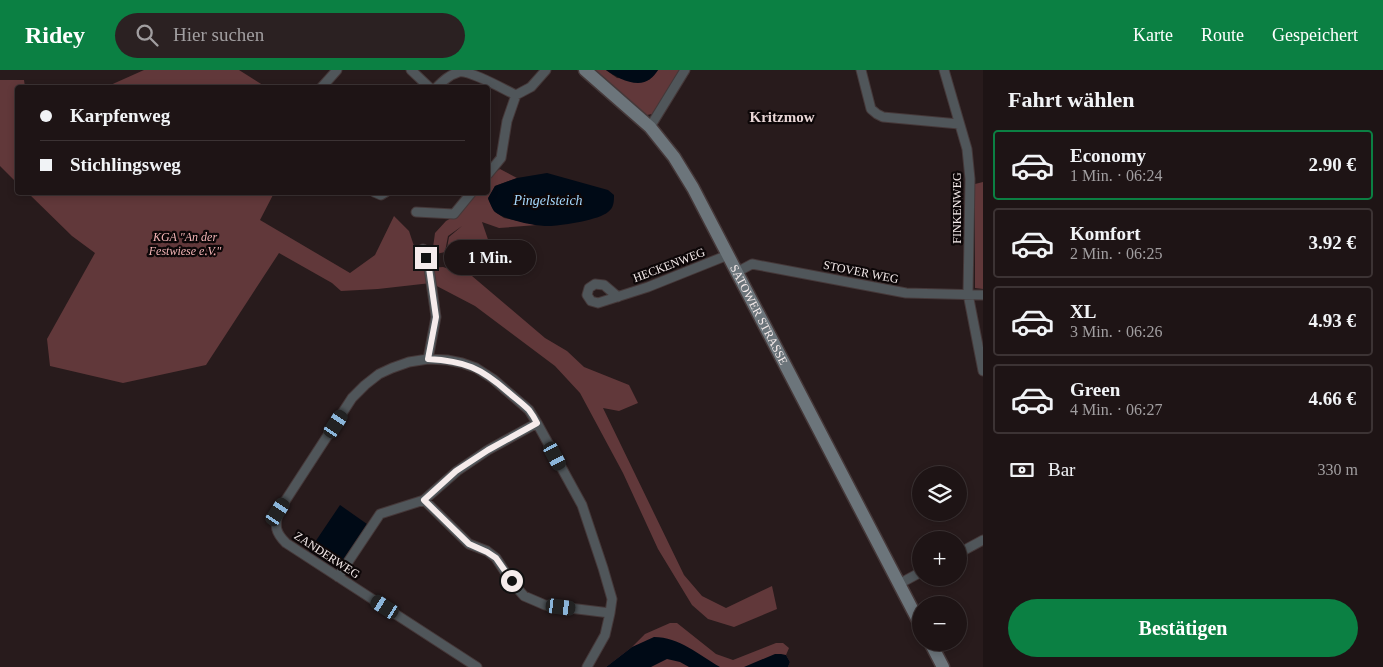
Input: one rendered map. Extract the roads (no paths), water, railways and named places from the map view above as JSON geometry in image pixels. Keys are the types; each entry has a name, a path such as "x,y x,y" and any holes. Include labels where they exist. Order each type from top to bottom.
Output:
{"main road":[{"name":"SATOWER STRASSE","path":"585,70 650,127 674,157 693,188 912,609"},
{"path":"935,651 943,667"}],"street":[{"path":"324,85 337,70"},
{"path":"412,70 427,85"},
{"path":"490,172 502,158 507,121 516,95 531,87 546,70"},
{"path":"650,127 685,70"},
{"path":"861,70 871,108 877,114 883,117 959,124"},
{"name":"FINKENWEG","path":"944,70 967,149 970,179 968,294 983,371"},
{"path":"439,85 446,78 460,72 478,76 516,95"},
{"path":"416,212 454,214 470,195"},
{"path":"423,249 429,268 436,317 428,359"},
{"name":"HECKENWEG","path":"618,297 728,255"},
{"name":"STOVER WEG","path":"737,272 752,264 906,293 983,295"},
{"name":"ZANDERWEG","path":"477,667 286,543 275,526 278,512 352,398 379,374 409,362 428,359 447,360 476,368 493,379 529,410 537,423 582,505 612,599 605,635 587,667"},
{"path":"338,577 380,514 424,500 456,471 488,450 537,423"},
{"path":"424,500 469,544 496,558 524,596 545,605 610,613"},
{"path":"967,549 983,540"},
{"path":"899,584 912,577"}],"water":[{"path":"606,70 658,70 645,82 634,83"},
{"name":"Pingelsteich","path":"547,173 608,190 614,195 614,202 604,215 589,220 546,226 514,220 494,211 488,198 495,186 517,178"},
{"path":"340,505 367,524 337,569 309,551"},
{"path":"654,637 680,643 720,667 689,667 680,662 667,659 651,667 606,667 632,647"},
{"path":"775,654 786,655 790,662 788,667 744,667"}],"district":[{"name":"Kritzmow","path":"782,117"}],"park label":[{"name":"KGA \"An der Festwiese e.V.\"","path":"185,244"}]}
